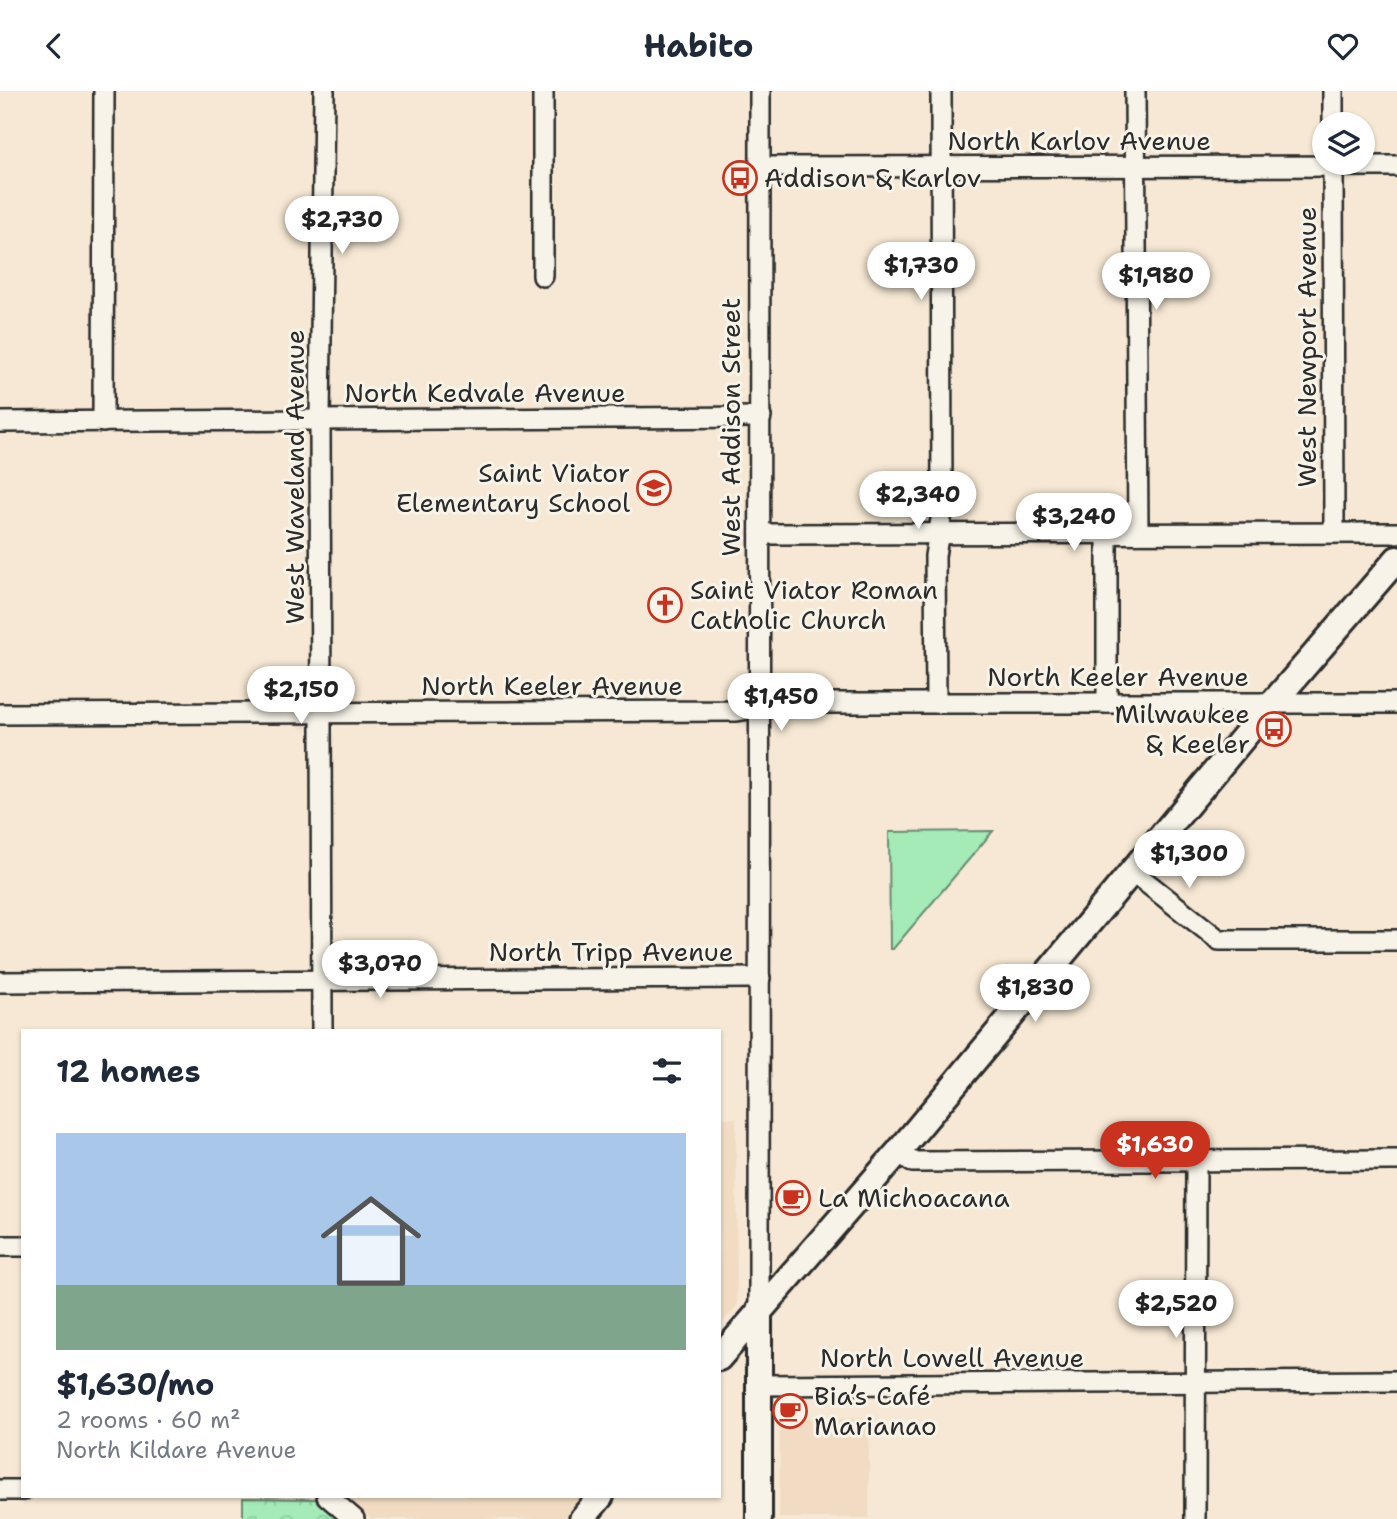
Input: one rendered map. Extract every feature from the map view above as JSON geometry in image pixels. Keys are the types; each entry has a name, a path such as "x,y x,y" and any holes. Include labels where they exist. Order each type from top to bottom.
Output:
{"main road":[{"path":"721,1356 899,1151 1272,703 1397,559"},
{"name":"West Addison Street","path":"759,1310 759,1519"},
{"path":"582,1519 599,1498"}],"street":[{"path":"103,422 104,91"},
{"name":"West Waveland Avenue","path":"322,1029 320,420 324,91"},
{"path":"543,91 543,276"},
{"name":"West Addison Street","path":"759,1310 760,91"},
{"path":"936,703 935,556 942,513 941,91"},
{"path":"1135,91 1138,533"},
{"path":"1333,91 1333,112"},
{"name":"North Karlov Avenue","path":"760,167 1135,168 1312,165"},
{"name":"North Karlov Avenue","path":"1375,166 1397,166"},
{"name":"West Newport Avenue","path":"1333,175 1334,532"},
{"name":"North Kedvale Avenue","path":"0,422 761,417"},
{"path":"1107,533 1107,703"},
{"path":"761,534 1397,533"},
{"name":"North Keeler Avenue","path":"0,714 737,711 761,706 936,703 1397,703"},
{"path":"1133,872 1219,940 1397,940"},
{"name":"North Tripp Avenue","path":"0,982 760,978"},
{"path":"899,1151 912,1162 1397,1160"},
{"path":"1195,1519 1196,1161"},
{"path":"0,1246 21,1246"},
{"name":"North Lowell Avenue","path":"759,1385 1397,1381"},
{"path":"0,1490 21,1490"},
{"path":"329,1498 354,1519"}],"shaded area":[{"path":"721,1118 736,1118 737,1306 721,1325"},
{"path":"780,1418 869,1419 869,1518 779,1518"},
{"path":"348,1498 580,1498 563,1519 371,1519"}],"green space":[{"path":"993,831 893,949 890,949 889,832"},
{"path":"243,1498 315,1499 340,1519 243,1519"}],"place":[{"name":"Addison & Karlov","path":"740,178"},
{"name":"Saint Viator Elementary School","path":"654,488"},
{"name":"Saint Viator Roman Catholic Church","path":"665,605"},
{"name":"Milwaukee & Keeler","path":"1274,729"},
{"name":"La Michoacana","path":"793,1198"},
{"name":"Bia’s Café Marianao","path":"790,1411"}]}
